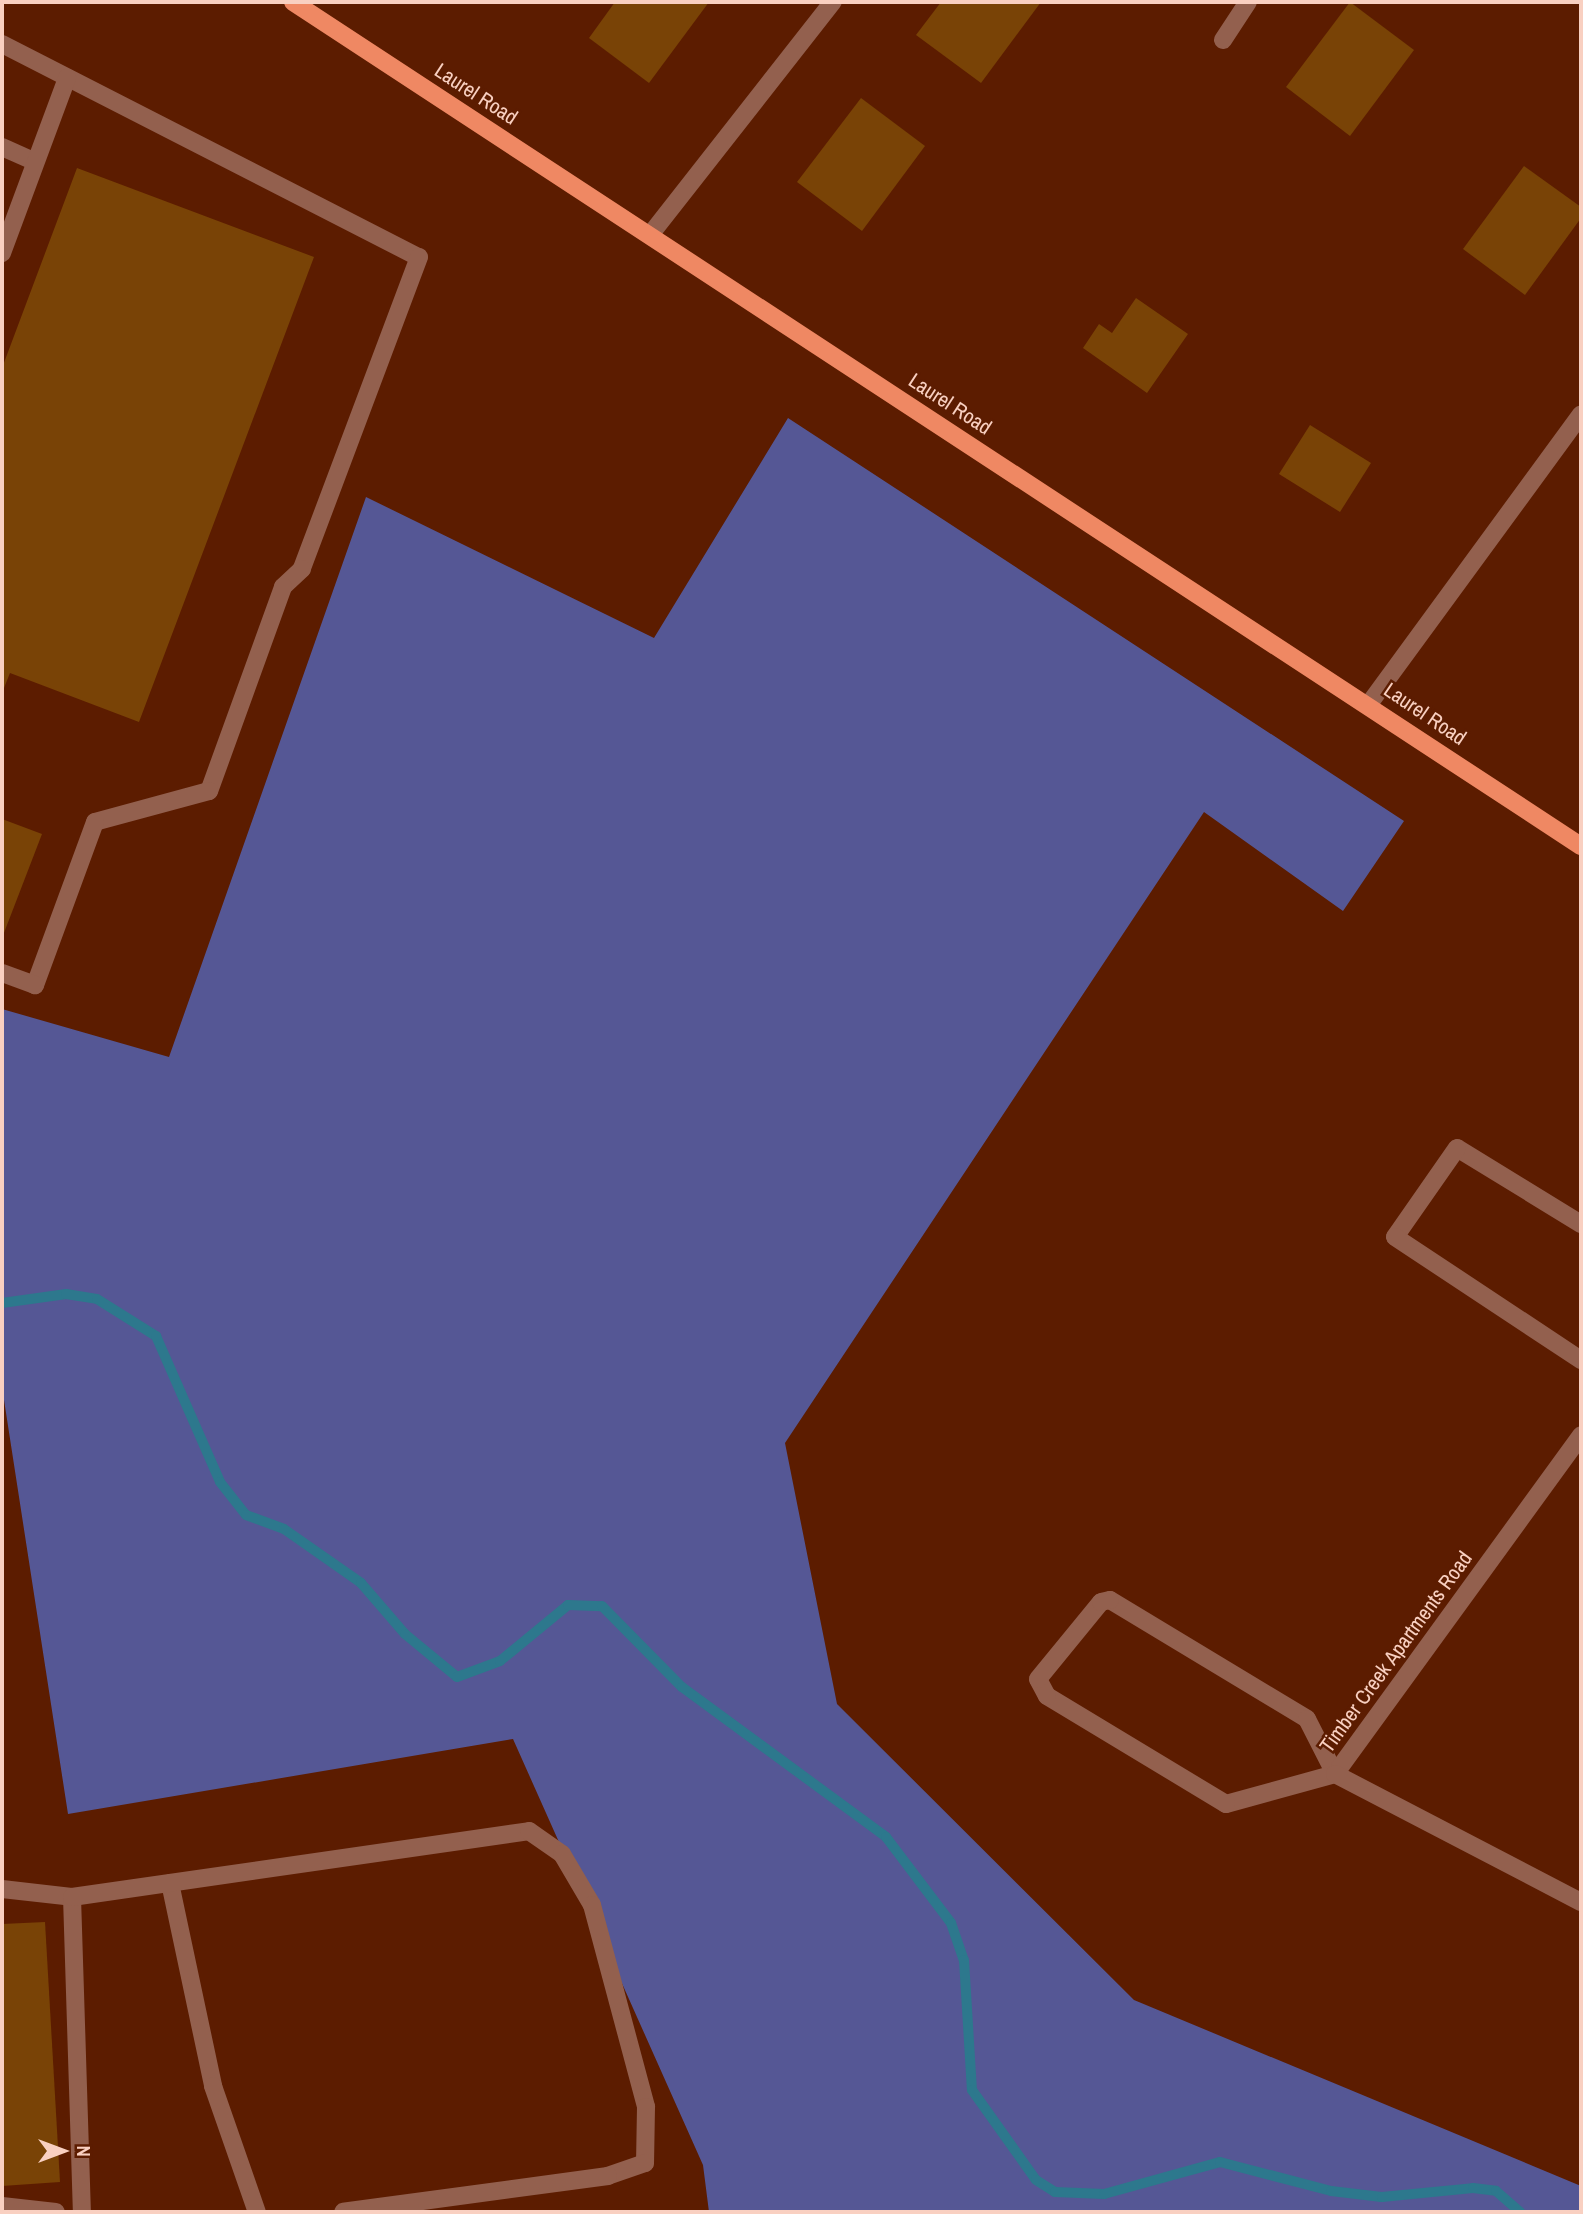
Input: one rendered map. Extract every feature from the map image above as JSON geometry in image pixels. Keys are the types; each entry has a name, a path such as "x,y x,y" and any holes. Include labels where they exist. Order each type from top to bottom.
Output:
{"main road":[{"name":"Laurel Road","path":"293,2 1581,846"}],"street":[{"path":"650,236 834,2"},
{"path":"1223,40 1248,2"},
{"path":"2,44 419,257 302,569 283,586 209,791 95,822 35,985 2,973"},
{"path":"2,253 67,78"},
{"path":"2,148 35,162"},
{"path":"1369,705 1581,414"},
{"path":"1581,1224 1457,1148 1395,1237 1581,1360"},
{"name":"Timber Creek Apartments Road","path":"1581,1434 1335,1774 1581,1902"},
{"path":"1110,1600 1307,1718 1335,1774 1226,1804 1047,1696 1038,1679 1101,1602 1110,1600"},
{"path":"2,1889 72,1897 529,1831 562,1854 592,1905 646,2107 645,2163 608,2176 343,2212"},
{"path":"170,1883 213,2086 257,2212"},
{"path":"72,1897 82,2212"},
{"path":"2,2206 56,2212"}],"shaded area":[{"path":"788,418 1404,821 1343,911 1204,812 785,1443 837,1704 1134,2000 1581,2186 1581,2212 709,2212 703,2165 513,1739 68,1814 2,1387 2,1009 169,1057 366,497 654,638"}],"building":[{"path":"615,2 709,2 649,83 589,38"},
{"path":"941,2 1041,2 981,83 916,35"},
{"path":"1350,2 1414,50 1350,136 1286,87"},
{"path":"861,98 925,146 862,231 797,182"},
{"path":"1524,166 1581,207 1581,218 1525,295 1463,249"},
{"path":"77,168 314,257 139,722 10,673 2,693 2,368"},
{"path":"1136,298 1188,334 1147,393 1083,348 1099,324 1112,333"},
{"path":"1310,425 1371,463 1340,512 1279,474"},
{"path":"2,819 42,834 2,938"},
{"path":"45,1922 60,2182 2,2186 2,1924"}],"waterway":[{"path":"2,1303 66,1294 97,1299 156,1336 220,1482 246,1515 284,1529 361,1583 405,1634 457,1677 500,1661 568,1605 602,1606 682,1687 886,1837 951,1923 964,1960 972,2090 1036,2180 1055,2192 1104,2194 1220,2162 1331,2191 1382,2197 1473,2188 1496,2191 1520,2212"}]}
